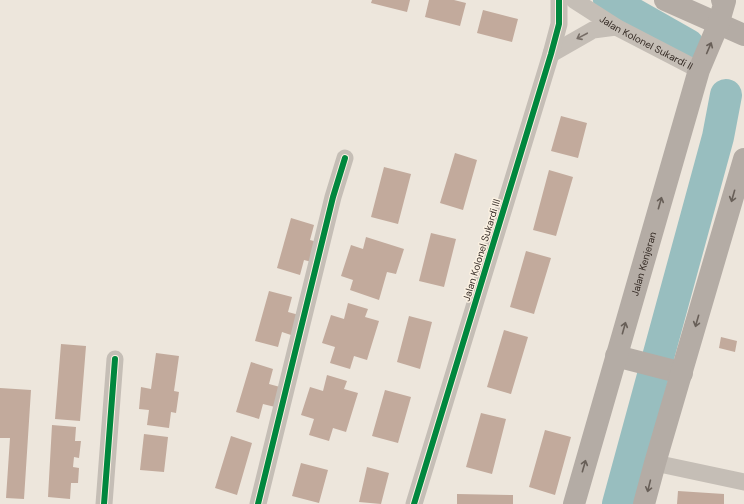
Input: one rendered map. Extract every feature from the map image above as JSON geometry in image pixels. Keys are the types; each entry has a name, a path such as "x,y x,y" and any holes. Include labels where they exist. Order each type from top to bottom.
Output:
{"main road":[{"path":"665,0 713,4 718,25 744,35"},
{"name":"Jalan Kenjeran","path":"574,504 618,356 699,70 718,25"},
{"path":"644,504 680,372 744,159"},
{"path":"618,356 680,372"}],"street":[{"name":"Jalan Kolonel Sukardi III","path":"414,504 551,54 559,24 559,0"},
{"name":"Jalan Kolonel Sukardi II","path":"574,0 616,27 699,70"},
{"path":"551,54 593,30 616,27"},
{"path":"258,504 333,197 345,158"},
{"path":"104,504 115,359"},
{"path":"655,462 744,482"}],"building":[{"path":"372,0 410,0 407,12 371,3"},
{"path":"429,0 454,0 466,3 460,26 425,17"},
{"path":"483,10 518,19 512,42 477,33"},
{"path":"561,116 587,123 578,158 551,151"},
{"path":"455,153 477,160 463,210 440,203"},
{"path":"384,167 411,174 398,224 371,217"},
{"path":"549,170 573,177 556,236 533,230"},
{"path":"291,218 314,225 310,240 321,243 316,263 304,260 300,275 277,268"},
{"path":"431,233 456,239 444,287 419,281"},
{"path":"366,237 404,249 396,274 387,272 379,300 350,290 353,280 341,276 351,245 363,249"},
{"path":"526,251 551,258 534,314 510,307"},
{"path":"269,291 292,297 288,312 299,315 294,336 282,332 278,347 255,341"},
{"path":"348,303 368,309 365,317 379,321 367,360 354,356 350,369 330,363 335,347 322,343 331,315 344,319"},
{"path":"409,316 432,322 420,369 397,362"},
{"path":"504,330 528,337 511,394 487,387"},
{"path":"721,337 737,341 735,352 719,348"},
{"path":"61,344 86,346 80,421 55,419"},
{"path":"156,353 179,356 174,391 179,392 176,413 171,412 169,428 147,425 149,410 139,409 141,387 151,389"},
{"path":"251,362 273,369 269,384 280,387 275,407 263,404 259,419 236,412"},
{"path":"327,375 347,381 344,389 358,393 346,432 333,428 329,441 309,435 314,419 301,415 310,387 323,391"},
{"path":"0,388 31,390 24,499 6,498 10,438 0,438"},
{"path":"385,390 411,397 398,443 372,436"},
{"path":"481,413 506,419 492,474 466,467"},
{"path":"52,425 76,427 75,441 81,441 79,458 74,457 73,467 79,468 78,483 71,483 70,499 48,497"},
{"path":"545,430 571,437 555,495 529,487"},
{"path":"144,434 168,437 164,472 140,470"},
{"path":"231,436 252,443 237,495 215,488"},
{"path":"301,463 328,470 319,503 292,496"},
{"path":"367,467 389,473 381,504 359,502"},
{"path":"678,491 724,494 724,504 677,504"},
{"path":"457,494 513,495 513,504 457,504"}],"waterway":[{"path":"609,0 688,45"},
{"path":"618,504 718,137 726,95"}],"cycle path":[{"path":"414,504 551,54 559,24 559,0"},
{"path":"258,504 333,197 345,158"},
{"path":"104,504 115,359"}]}
